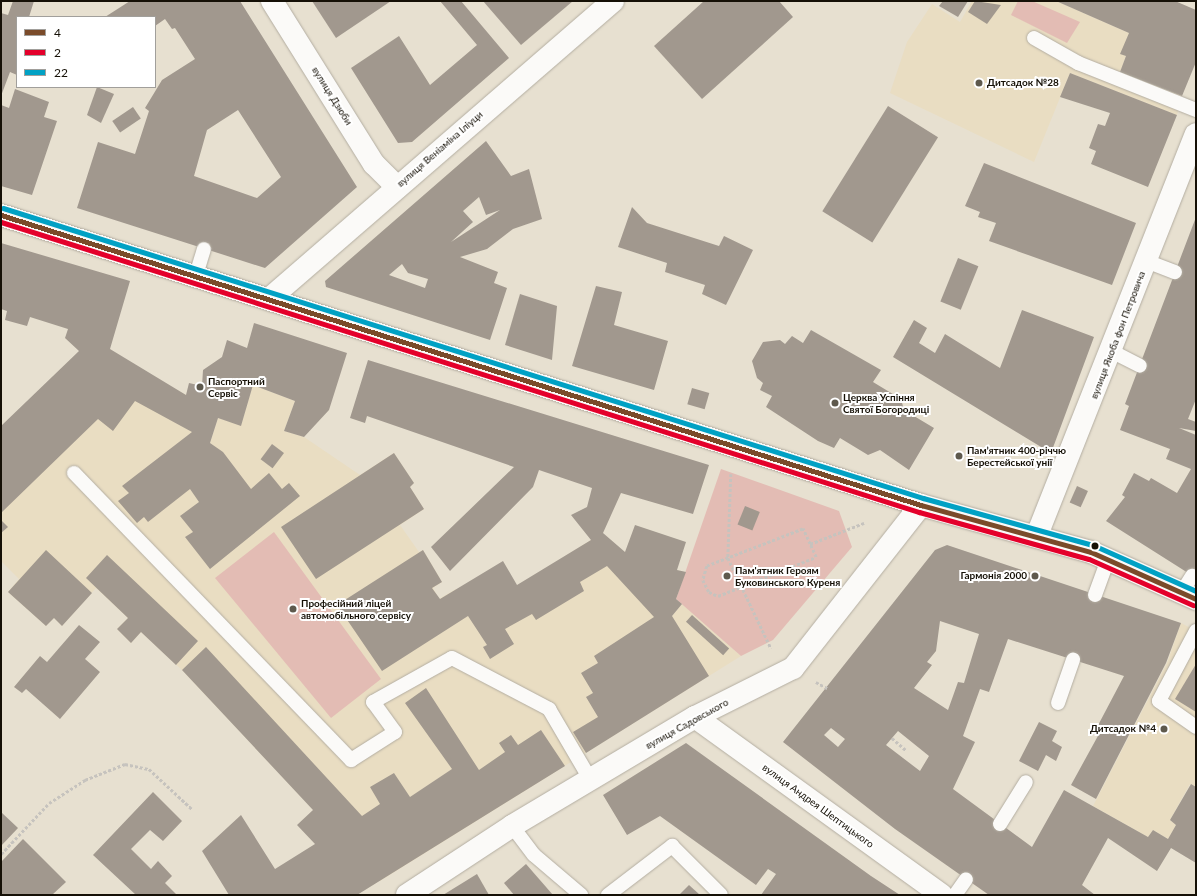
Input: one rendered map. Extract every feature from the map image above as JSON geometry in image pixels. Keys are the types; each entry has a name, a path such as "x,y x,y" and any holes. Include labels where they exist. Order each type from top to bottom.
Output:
{"street":[{"name":"вулиця Дзюби","path":"272,1 374,164 397,187"},
{"name":"вулиця Веніаміна Іліуци","path":"269,299 613,1"},
{"name":"вулиця Якоба фон Петровича","path":"1037,535 1112,352 1196,134"},
{"path":"1,215 196,274 269,299 747,448 921,505 1037,535 1190,589"},
{"name":"вулиця Садовського","path":"407,895 512,826 695,717 793,668 921,505"},
{"name":"вулиця Андрея Шептицького","path":"695,717 945,895"}],"lane":[{"path":"1034,38 1078,63 1196,110"},
{"path":"196,274 204,249"},
{"path":"1146,261 1175,272"},
{"path":"1112,352 1140,366"},
{"path":"74,473 351,760 395,732 374,702 452,658 549,709 590,779"},
{"path":"1095,595 1108,559"},
{"path":"1196,631 1159,701 1196,727"},
{"path":"1058,703 1073,660"},
{"path":"1000,824 1026,782"},
{"path":"512,826 534,855 581,895"},
{"path":"608,895 672,846 721,895"},
{"path":"945,895 966,879"}],"path":[{"path":"747,448 731,473 728,558 766,644 793,668"},
{"path":"810,544 864,523"},
{"path":"804,529 816,557 718,596 705,587 703,580 707,566 728,558 804,529"},
{"path":"892,738 906,750"},
{"path":"1,854 50,803 85,780 124,764 149,770 192,809"}],"shaded area":[{"name":"Дитсадок №28","path":"972,1 1056,1 1129,33 1121,54 1126,56 1120,72 1182,96 1177,115 1070,73 1034,162 890,93 907,42 932,4 960,22"},
{"path":"1018,1 1032,1 1080,22 1067,43 1011,15"},
{"name":"Професійний ліцей автомобільного сервісу","path":"99,345 186,395 172,419 210,443 218,418 241,425 253,385 295,401 284,431 304,437 360,475 394,453 414,483 410,487 424,509 400,525 419,552 423,550 442,582 433,588 439,599 456,589 471,615 591,540 672,616 682,604 741,656 380,881 182,670 141,632 131,643 117,629 128,618 96,588 62,626 54,618 46,626 8,592 19,579 1,561 1,471"},
{"path":"721,469 839,511 852,547 773,640 741,656 676,599"},
{"path":"274,532 381,679 331,718 215,578"},
{"name":"Дитсадок №4","path":"1181,623 1196,631 1196,664 1176,699 1196,712 1196,787 1190,784 1170,820 1176,825 1168,839 1153,830 1148,837 1093,806 1167,663"}],"building":[{"path":"13,1 34,1 29,16 16,16 16,75 10,72 1,96 1,13 8,15"},
{"path":"130,1 240,1 357,187 265,268 77,208 98,142 135,154 149,111 145,108 162,80 195,59 175,28 172,29 165,19 156,25 156,16 107,16","holes":["238,110 281,177 257,198 194,176 207,130"]},
{"path":"312,1 391,1 336,38"},
{"path":"440,1 461,1 509,58 412,142 398,143 351,68 399,36 430,85 477,45"},
{"path":"483,1 573,1 521,45"},
{"path":"704,1 779,1 793,17 702,99 654,46"},
{"path":"943,1 968,1 958,17 939,6"},
{"path":"975,1 1001,5 987,24 968,12"},
{"path":"1056,1 1175,1 1196,10 1196,62 1182,96 1120,72 1126,56 1120,54 1129,33"},
{"path":"1070,73 1177,115 1148,187 1091,164 1096,151 1089,148 1098,124 1105,126 1110,113 1060,97"},
{"path":"97,88 114,94 101,123 87,115"},
{"path":"15,89 49,102 44,117 57,121 32,195 1,186 1,105 9,108"},
{"path":"888,106 938,137 872,242 822,211"},
{"path":"133,107 141,119 120,133 112,121"},
{"path":"486,141 511,176 529,169 542,219 513,229 487,249 460,257 498,272 494,283 507,288 490,340 326,287 325,281","holes":["479,197 486,215 500,210 451,242 473,222 463,211","402,264 408,273 428,279 425,288 389,275"]},
{"path":"984,163 1136,223 1112,285 989,241 996,223 978,217 980,212 965,206"},
{"path":"632,207 647,223 719,246 724,236 753,250 726,305 702,294 705,285 665,272 667,263 618,247"},
{"path":"1196,217 1196,399 1188,419 1196,422 1196,431 1179,428 1196,435 1196,578 1106,521 1125,497 1122,495 1134,473 1149,481 1151,478 1177,493 1191,469 1166,459 1170,449 1120,430 1129,406 1125,404"},
{"path":"1,243 130,281 110,349 186,395 189,383 202,386 203,370 222,357 227,340 247,348 254,323 347,353 329,410 304,437 284,431 295,401 253,385 241,426 218,418 210,443 223,452 251,489 269,473 282,489 289,483 300,496 210,569 185,537 193,532 180,516 199,502 190,489 148,522 144,517 137,523 118,501 129,493 122,486 192,432 135,401 113,431 98,419 1,513 1,426 79,351 65,338 68,329 30,317 27,326 5,320 7,311 1,309"},
{"path":"958,258 978,266 961,310 940,302"},
{"path":"596,286 622,292 614,325 668,341 654,390 572,366"},
{"path":"520,294 557,306 552,360 505,345"},
{"path":"1022,310 1094,337 1051,453 893,357 914,320 927,328 919,343 935,353 945,334 1000,368"},
{"name":"Церква Успіння Святої Богородиці","path":"811,330 881,370 873,382 901,399 904,410 934,428 909,470 880,450 868,455 840,438 834,448 818,441 766,407 772,396 760,390 763,383 757,378 752,361 763,342 780,340 785,344 792,336 803,343"},
{"path":"368,360 709,465 693,514 621,493 603,533 625,552 635,525 686,542 677,570 686,572 676,599 682,604 672,616 709,676 586,753 573,732 598,717 586,697 593,693 581,673 598,663 594,656 654,617 607,566 580,582 584,591 536,620 532,614 505,629 514,644 490,659 483,647 487,645 468,616 382,671 337,605 423,550 442,582 432,588 440,599 503,561 517,585 591,540 571,515 587,507 592,488 539,470 533,487 450,571 431,547 514,467 367,416 365,423 350,418"},
{"path":"692,388 709,393 705,409 687,404"},
{"path":"272,444 284,453 273,468 261,459"},
{"path":"394,453 414,483 410,487 424,509 316,579 281,527"},
{"path":"1077,486 1088,491 1081,507 1070,502"},
{"path":"745,506 760,512 752,531 738,525"},
{"path":"1,520 8,527 1,533"},
{"path":"947,545 1181,623 1166,663 1096,799 1071,785 1099,734 1095,731 1124,676 1008,639 989,692 980,689 963,736 975,742 953,789 1032,847 1064,790 1148,837 1153,830 1168,839 1176,825 1170,820 1191,784 1196,787 1196,863 1171,848 1157,871 1108,838 1082,885 1095,895 989,895 895,829 783,742 935,550","holes":["940,621 979,634 964,683 958,682 948,710 914,688 932,665 927,662 936,651","831,728 845,739 838,747 824,735","898,731 929,756 920,771 886,745"]},
{"path":"46,550 92,593 62,626 54,618 46,626 8,592"},
{"path":"107,555 198,641 176,665 141,632 131,643 117,629 128,618 86,578"},
{"path":"692,615 729,648 723,655 686,622"},
{"path":"79,625 100,642 85,659 100,672 60,719 26,689 22,693 14,687 40,656 47,662"},
{"path":"206,647 362,816 380,804 370,787 394,773 410,797 452,769 405,703 426,688 479,770 505,752 499,743 511,735 518,745 541,730 565,766 357,895 229,895 202,851 241,815 275,869 315,844 297,825 313,810 182,670"},
{"path":"1196,664 1196,712 1175,699"},
{"path":"1039,722 1057,731 1052,741 1062,747 1056,761 1046,755 1038,771 1019,761"},
{"path":"686,743 871,876 900,895 761,895 776,874 768,869 756,885 660,816 627,835 603,795"},
{"path":"153,792 182,821 163,841 150,830 131,849 151,869 158,861 172,876 165,883 177,895 136,895 93,855"},
{"path":"1,812 18,828 1,846"},
{"path":"23,839 66,882 52,895 1,895 1,862"},
{"path":"526,864 553,895 514,895 504,883"},
{"path":"477,874 489,895 443,895"},
{"path":"689,885 700,895 679,895"}],"transit line":[{"name":"22","path":"3,208 923,498 1093,545 1196,591"},
{"name":"4","path":"1,215 921,505 1091,552 1196,599"},
{"name":"2","path":"1,222 919,512 1089,559 1193,605"}],"place":[{"name":"Дитсадок №28","path":"979,83"},
{"name":"Паспортний Сервіс","path":"200,387"},
{"name":"Церква Успіння Святої Богородиці","path":"835,403"},
{"name":"Пам’ятник 400-річчю Берестейської унії","path":"959,456"},
{"name":"Пам'ятник Героям Буковинського Куреня","path":"727,576"},
{"name":"Гармонія 2000","path":"1035,576"},
{"name":"Професійний ліцей автомобільного сервісу","path":"293,609"},
{"name":"Дитсадок №4","path":"1164,729"}]}
